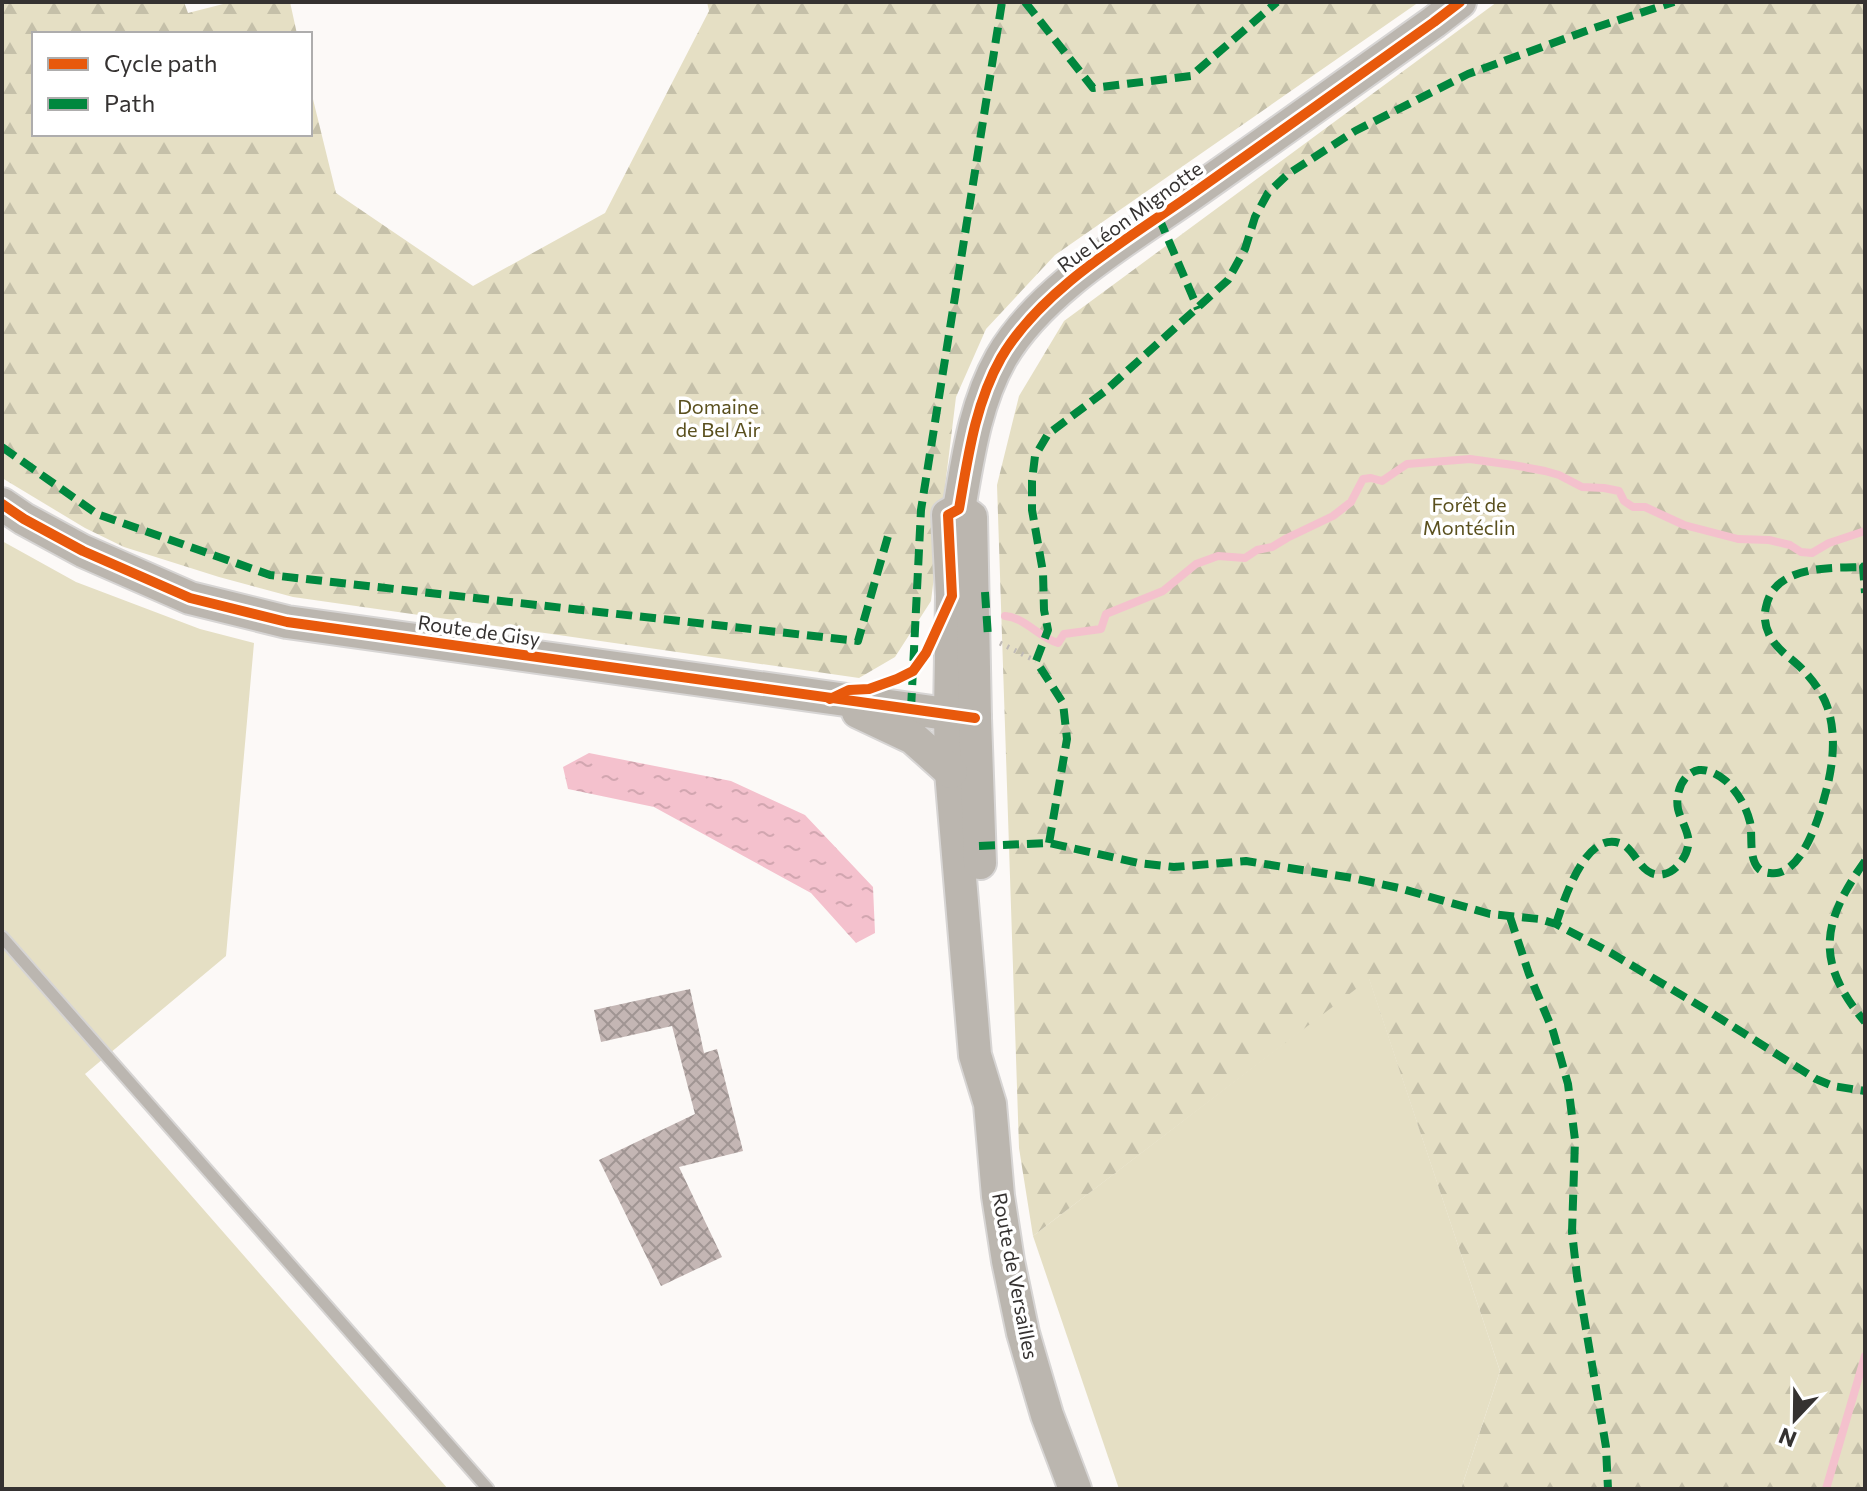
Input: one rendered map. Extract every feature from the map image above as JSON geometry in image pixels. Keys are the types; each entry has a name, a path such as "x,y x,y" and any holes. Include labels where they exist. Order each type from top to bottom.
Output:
{"main road":[{"name":"Rue Léon Mignotte","path":"962,716 948,515 959,509 985,389 1002,356 1033,315 1094,261 1159,218 1460,2"},
{"name":"Route de Gisy","path":"2,504 83,551 190,598 287,622 962,716"},
{"name":"Route de Gisy","path":"830,699 913,738 951,772"},
{"name":"Route de Versailles","path":"962,716 951,772 975,1055 990,1104 1000,1209 1023,1333 1047,1415 1075,1489"},
{"name":"Route de Versailles","path":"962,716 979,846 996,1063 990,1104"}],"lane":[{"path":"2,937 488,1489"}],"path":[{"path":"988,637 1036,661"}],"green space":[{"name":"Domaine de Bel Air","path":"2,2 184,2 188,13 231,2 290,2 297,32 32,32 32,136 312,136 312,95 336,193 473,286 605,213 709,11 707,2 1419,2 1055,255 986,329 956,397 931,601 895,657 859,678 293,597 124,547 85,528 2,478"},
{"name":"Forêt de Montéclin","path":"1497,2 1865,2 1865,1489 1461,1489 1500,1371 1369,979 1033,1236 1019,1148 997,485 1019,396 1064,321"},
{"path":"2,541 76,582 200,629 254,643 226,956 85,1074 448,1489 2,1489"},
{"path":"1369,978 1500,1371 1461,1489 1119,1489 1033,1236"}],"water":[{"path":"589,753 731,781 805,815 873,887 875,933 856,943 811,893 654,807 568,789 563,767"}],"building":[{"path":"690,989 704,1053 717,1049 743,1151 679,1167 722,1257 661,1286 599,1160 695,1114 672,1026 601,1042 594,1010"}],"waterway":[{"path":"1005,616 1019,620 1058,643 1064,634 1101,629 1106,614 1163,591 1196,564 1218,556 1245,558 1257,550 1272,547 1333,516 1351,502 1363,479 1382,481 1407,464 1470,459 1545,471 1582,487 1619,491 1624,501 1633,507 1645,507 1684,525 1738,539 1769,540 1790,545 1801,552 1812,553 1829,543 1865,531"},
{"path":"1826,1489 1865,1356"}],"marked path":[{"path":"911,709 921,510 1002,2"},
{"path":"1025,2 1093,88 1191,76 1277,2"},
{"path":"1049,843 1067,739 1063,703 1036,661 1048,630 1043,572 1032,510 1032,481 1035,456 1048,434 1104,392 1228,280 1245,249 1255,217 1268,193 1288,174 1355,131 1468,74 1674,2"},
{"path":"1159,218 1198,309"},
{"path":"2,447 97,514 270,575 858,641 888,536"},
{"path":"1865,565 1865,593"},
{"path":"1556,924 1578,869 1598,846 1609,842 1622,844 1645,869 1656,874 1664,874 1679,865 1688,843 1678,809 1679,791 1688,775 1699,770 1710,771 1723,779 1741,800 1750,822 1752,853 1759,869 1768,873 1781,872 1799,857 1813,831 1828,784 1833,750 1832,728 1827,706 1817,687 1771,637 1765,620 1766,607 1771,593 1792,576 1820,569 1863,567"},
{"path":"985,592 988,637"},
{"path":"979,846 1049,843 1138,863 1174,867 1246,861 1399,888 1490,914 1539,919 1556,924 1611,953 1816,1079 1833,1086 1865,1091"},
{"path":"1865,861 1840,903 1830,942 1837,980 1865,1022"},
{"path":"1510,917 1553,1031 1568,1084 1575,1140 1572,1232 1606,1447 1608,1489"}],"cycle path":[{"path":"830,699 849,690 869,689 897,679 913,671 926,653 952,596 948,515 959,509 974,431 985,394 1001,358 1018,333 1062,288 1114,247 1460,2"},
{"path":"2,504 83,551 190,598 287,622 975,718"}]}
